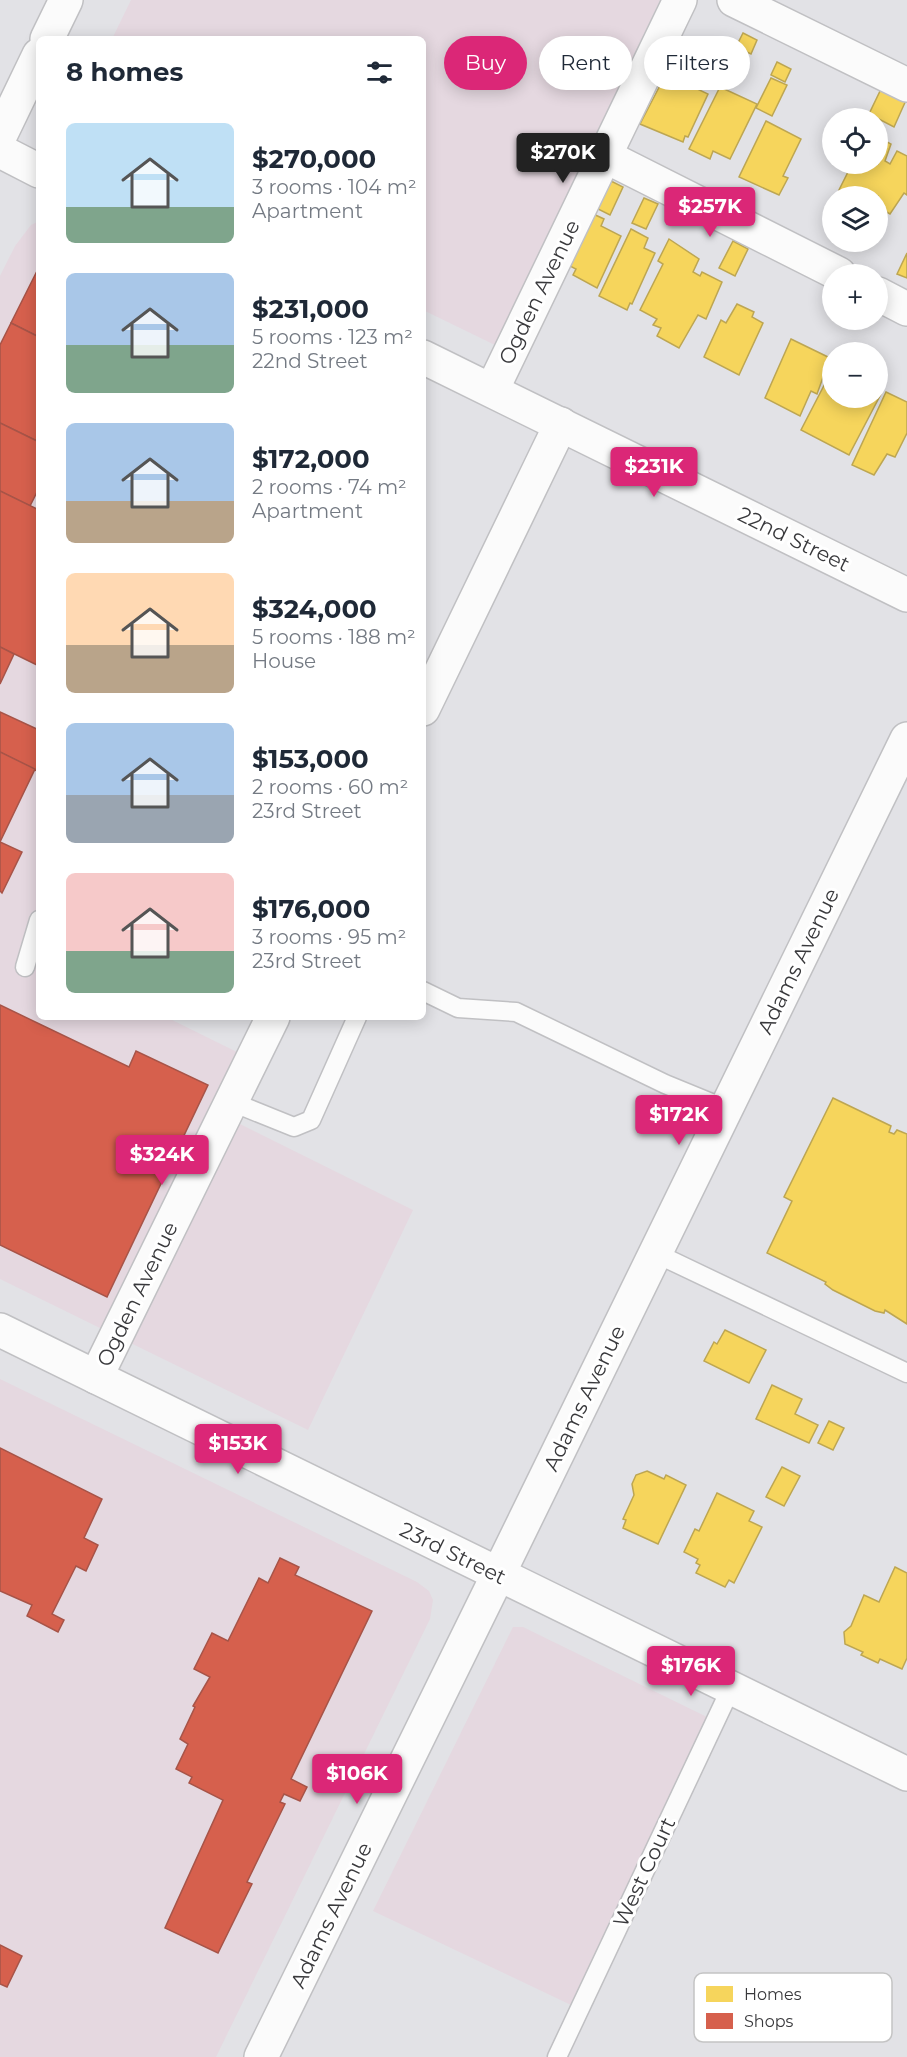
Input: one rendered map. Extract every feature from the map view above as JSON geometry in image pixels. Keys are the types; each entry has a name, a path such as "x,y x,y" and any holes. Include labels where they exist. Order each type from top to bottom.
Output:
{"street":[{"path":"48,36 66,0"},
{"name":"Ogden Avenue","path":"492,390 680,0"},
{"path":"734,0 907,85"},
{"path":"0,136 36,61"},
{"path":"0,152 36,170"},
{"path":"605,156 822,266"},
{"path":"888,299 907,309"},
{"name":"22nd Street","path":"426,358 907,595"},
{"path":"426,703 561,424"},
{"name":"Adams Avenue","path":"261,2057 907,739"},
{"name":"Ogden Avenue","path":"96,1377 272,1020"},
{"name":"23rd Street","path":"0,1330 907,1774"}],"lane":[{"path":"25,967 36,930"},
{"path":"426,992 458,1008 516,1012 664,1084 726,1109"},
{"path":"231,1102 294,1127 311,1120 356,1020"},
{"path":"655,1253 907,1373"},
{"name":"West Court","path":"557,2057 731,1688"}],"shaded area":[{"path":"131,0 660,0 632,59 632,36 539,36 539,90 618,90 497,346 426,311 426,36 113,36"},
{"path":"36,222 36,1020 172,1020 243,1055 216,1112 413,1210 308,1430 0,1279 0,276 15,246 31,225"},
{"path":"0,1379 417,1582 429,1591 433,1600 430,1619 216,2057 0,2057"},
{"path":"513,1627 523,1627 707,1717 571,2005 373,1911"}],"building: Homes":[{"path":"750,36 757,40 750,54"},
{"path":"777,62 791,69 785,82 771,75"},
{"path":"771,78 787,85 772,116 756,108"},
{"path":"882,87 907,98 894,127 888,124 888,108 872,108"},
{"path":"658,90 700,90 708,94 688,137 685,136 683,142 640,124"},
{"path":"718,90 727,90 757,104 730,159 713,151 710,159 689,149"},
{"path":"766,121 801,139 783,176 788,178 779,195 739,177"},
{"path":"897,151 907,156 907,195 904,193 890,214 888,213 888,186 841,186 847,174 888,174 888,163 890,164"},
{"path":"607,179 623,187 610,215 594,207"},
{"path":"644,198 658,204 646,229 632,223"},
{"path":"591,213 604,219 601,226 621,236 597,288 573,275 576,269 566,264"},
{"path":"631,229 648,238 644,248 655,253 632,304 630,303 627,310 599,296"},
{"path":"669,239 699,259 693,272 700,276 702,272 722,282 706,319 698,315 679,348 657,336 661,328 653,325 657,319 640,310 663,264 658,261"},
{"path":"733,241 748,249 735,276 719,268"},
{"path":"907,253 907,278 897,274"},
{"path":"737,304 754,312 752,317 763,323 739,375 704,357 721,320 726,323"},
{"path":"791,339 822,354 822,380 817,394 811,391 800,416 765,398"},
{"path":"822,389 822,408 874,408 849,455 801,430"},
{"path":"888,393 907,402 907,433 895,457 887,454 874,475 852,465 879,408 888,408"},
{"path":"833,1098 891,1126 889,1132 894,1134 897,1130 907,1134 907,1324 885,1310 884,1313 875,1311 833,1290 825,1284 826,1282 767,1253 792,1201 784,1197"},
{"path":"725,1330 766,1350 749,1383 704,1361 714,1342 717,1344"},
{"path":"772,1385 802,1399 795,1414 818,1425 809,1443 756,1419"},
{"path":"829,1421 844,1428 833,1450 818,1443"},
{"path":"782,1467 800,1476 784,1506 766,1497"},
{"path":"647,1471 664,1479 666,1475 686,1485 658,1544 623,1528 626,1520 623,1519 634,1495 632,1484 636,1475"},
{"path":"717,1493 754,1511 749,1521 762,1527 734,1583 729,1580 725,1587 696,1573 700,1565 696,1563 698,1559 684,1552 695,1529 699,1531"},
{"path":"895,1567 907,1573 907,1658 902,1669 880,1659 878,1663 861,1655 863,1652 845,1644 844,1632 851,1626 864,1595 879,1602"}],"building: Shops":[{"path":"36,273 36,336 11,323"},
{"path":"11,323 36,336 36,441 0,423 0,345"},
{"path":"0,423 36,441 36,494 30,506 0,491"},
{"path":"0,491 36,509 36,665 0,647"},
{"path":"0,647 14,654 0,684"},
{"path":"0,712 36,729 36,770 0,752"},
{"path":"0,752 35,769 0,842"},
{"path":"0,842 22,852 2,893 0,891"},
{"path":"0,1005 129,1067 136,1051 208,1085 107,1297 0,1245"},
{"path":"0,1448 102,1499 84,1538 98,1545 86,1571 76,1566 52,1614 64,1620 58,1632 27,1616 32,1605 0,1591"},
{"path":"280,1558 299,1567 295,1575 372,1611 291,1779 307,1787 300,1801 284,1794 280,1802 285,1804 247,1882 252,1884 218,1953 165,1928 223,1800 189,1783 192,1777 176,1769 188,1744 180,1739 195,1707 193,1706 210,1677 194,1669 212,1633 228,1641 259,1578 268,1583"},
{"path":"0,1945 22,1956 7,1987 0,1984"}]}
